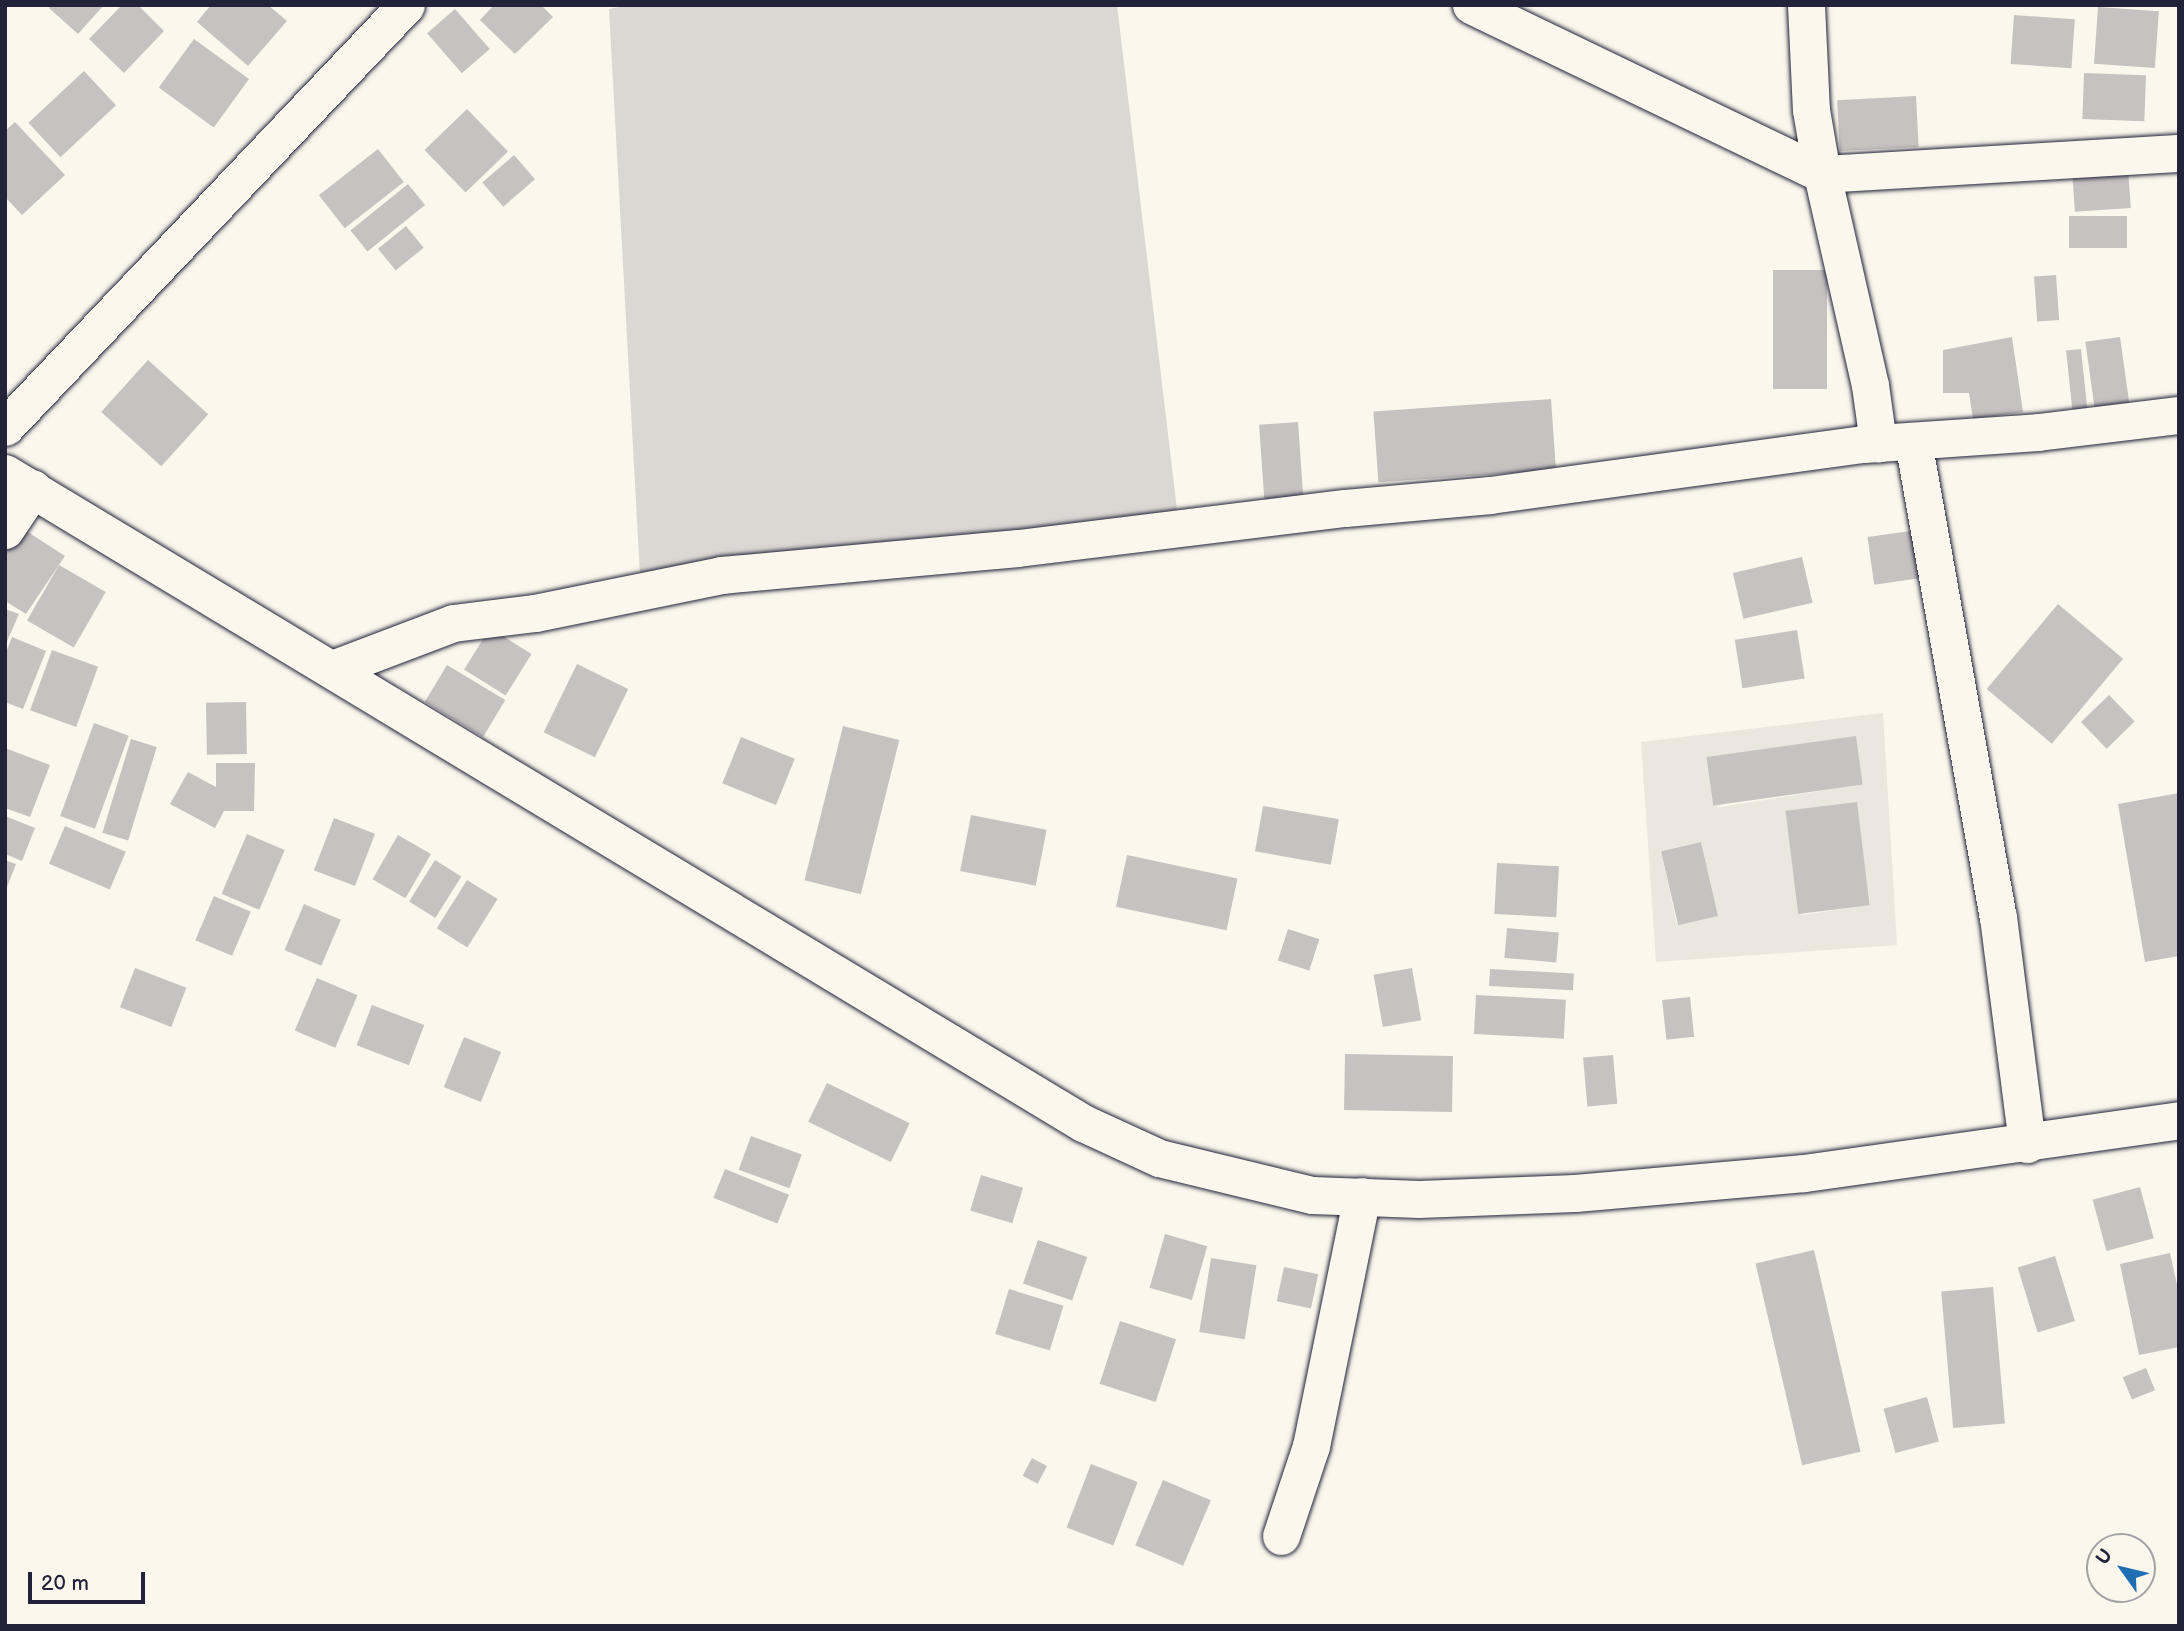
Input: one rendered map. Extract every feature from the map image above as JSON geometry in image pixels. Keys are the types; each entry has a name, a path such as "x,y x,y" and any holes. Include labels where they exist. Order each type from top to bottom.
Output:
{"street":[{"path":"5,427 406,5"},
{"path":"1471,5 1822,174 2179,153"},
{"path":"1806,5 1811,110 1822,174 1870,385 1896,442 1998,917 2027,1144"},
{"path":"332,669 453,623 535,613 721,575 1018,548 1345,508 1489,495 1896,442 2179,415"},
{"path":"5,530 19,480 1083,1123 1158,1158 1227,1178 1312,1195 1419,1199 1575,1193 1804,1173 2027,1144 2179,1119"},
{"path":"1281,1536 1311,1446 1362,1196"}],"shaded area":[{"path":"628,5 1117,5 1178,518 640,575 609,9"},
{"path":"1883,713 1897,945 1656,962 1641,742","holes":["1856,737 1863,784 1715,808","1856,802 1870,905 1801,915 1786,813","1701,842 1718,915 1677,925 1661,851"]}],"building":[{"path":"52,5 104,5 78,34 49,8"},
{"path":"122,5 138,5 164,31 124,73 89,39"},
{"path":"211,5 268,5 287,21 248,66 197,22"},
{"path":"494,5 541,5 553,17 515,54 480,20"},
{"path":"2098,7 2159,11 2155,68 2094,64"},
{"path":"455,9 490,49 462,73 427,33"},
{"path":"2014,15 2075,19 2071,68 2011,64"},
{"path":"194,39 249,79 214,128 159,88"},
{"path":"84,71 116,105 60,157 28,123"},
{"path":"2084,73 2146,75 2144,121 2082,119"},
{"path":"1916,96 1919,147 1840,151 1837,100"},
{"path":"467,109 508,151 466,192 425,150"},
{"path":"15,122 65,175 22,215 5,197 5,131"},
{"path":"378,149 404,182 345,228 319,195"},
{"path":"514,155 535,179 503,207 482,183"},
{"path":"2128,168 2131,208 2075,212 2072,172"},
{"path":"408,184 425,205 367,252 350,231"},
{"path":"2069,216 2127,216 2127,248 2069,248"},
{"path":"406,226 424,248 396,270 378,249"},
{"path":"1773,270 1827,270 1827,389 1773,389"},
{"path":"2056,275 2059,320 2037,321 2034,277"},
{"path":"2012,337 2023,412 1973,419 1969,393 1943,393 1943,350"},
{"path":"2120,337 2130,406 2095,411 2085,342"},
{"path":"2081,349 2087,410 2072,411 2066,351"},
{"path":"148,360 208,414 161,466 101,412"},
{"path":"1551,399 1556,470 1378,482 1373,411"},
{"path":"1298,422 1303,499 1264,502 1259,425"},
{"path":"17,525 65,556 26,614 5,601 5,543"},
{"path":"1918,530 1925,578 1874,585 1867,537"},
{"path":"1802,557 1813,603 1743,619 1733,573"},
{"path":"59,565 106,592 74,647 27,620"},
{"path":"2058,604 2123,659 2052,744 1987,689"},
{"path":"5,609 19,614 5,646"},
{"path":"490,628 532,654 506,696 464,670"},
{"path":"1797,630 1805,678 1742,688 1735,640"},
{"path":"12,637 46,651 23,709 5,702 5,655"},
{"path":"52,650 98,667 76,727 30,710"},
{"path":"577,664 628,689 595,757 544,732"},
{"path":"447,665 505,700 483,737 425,702"},
{"path":"2109,695 2135,722 2107,749 2081,722"},
{"path":"246,702 247,754 207,755 206,703"},
{"path":"94,723 129,736 95,829 60,816"},
{"path":"843,726 899,740 861,894 805,880"},
{"path":"1856,736 1863,785 1713,806 1706,757"},
{"path":"741,737 795,759 776,805 722,783"},
{"path":"131,739 157,747 128,841 102,833"},
{"path":"5,748 50,765 30,817 5,808"},
{"path":"216,763 255,763 254,811 224,811 215,828 170,804 188,772 216,787"},
{"path":"2179,793 2179,956 2145,962 2118,804"},
{"path":"1857,802 1870,905 1798,914 1786,811"},
{"path":"1263,806 1339,819 1331,865 1255,851"},
{"path":"971,815 1047,830 1036,886 960,871"},
{"path":"5,816 35,828 22,861 5,854"},
{"path":"334,818 375,834 355,886 314,870"},
{"path":"65,826 126,852 110,890 49,864"},
{"path":"247,834 285,850 259,910 222,894"},
{"path":"398,835 431,854 405,898 372,879"},
{"path":"1701,842 1718,916 1678,925 1661,851"},
{"path":"1127,855 1238,878 1227,930 1116,907"},
{"path":"5,860 16,864 5,892"},
{"path":"435,860 461,876 435,918 409,902"},
{"path":"1497,863 1559,866 1556,917 1494,914"},
{"path":"467,880 498,899 467,947 437,928"},
{"path":"214,896 251,912 232,956 195,940"},
{"path":"304,904 341,920 321,966 284,950"},
{"path":"1507,928 1559,933 1556,962 1504,958"},
{"path":"1288,929 1319,939 1309,971 1278,960"},
{"path":"135,968 186,988 171,1027 120,1007"},
{"path":"1412,968 1421,1020 1383,1027 1374,975"},
{"path":"1490,969 1574,973 1573,990 1489,986"},
{"path":"317,978 358,995 335,1048 295,1030"},
{"path":"1476,995 1566,1000 1564,1039 1474,1034"},
{"path":"1690,997 1694,1037 1666,1040 1662,1000"},
{"path":"372,1005 424,1025 409,1065 357,1045"},
{"path":"464,1037 501,1052 481,1102 444,1087"},
{"path":"1345,1054 1453,1056 1452,1112 1344,1110"},
{"path":"1613,1055 1617,1104 1587,1106 1583,1058"},
{"path":"827,1083 910,1123 891,1162 808,1122"},
{"path":"751,1136 802,1154 789,1188 739,1170"},
{"path":"725,1169 789,1195 777,1224 713,1198"},
{"path":"981,1175 1023,1188 1012,1223 970,1210"},
{"path":"2140,1187 2154,1238 2106,1251 2093,1200"},
{"path":"1165,1234 1207,1246 1192,1300 1150,1288"},
{"path":"1038,1240 1087,1257 1072,1300 1023,1283"},
{"path":"1814,1250 1861,1452 1802,1465 1756,1263"},
{"path":"2170,1253 2179,1294 2179,1347 2139,1355 2120,1264"},
{"path":"2055,1256 2075,1321 2038,1332 2018,1267"},
{"path":"1211,1258 1256,1265 1245,1339 1199,1332"},
{"path":"1284,1267 1318,1274 1311,1309 1277,1301"},
{"path":"1993,1287 2005,1423 1953,1428 1941,1292"},
{"path":"1009,1289 1064,1306 1050,1351 995,1334"},
{"path":"1120,1321 1176,1339 1156,1402 1100,1384"},
{"path":"2146,1368 2155,1390 2132,1400 2123,1377"},
{"path":"1927,1397 1939,1441 1895,1453 1884,1409"},
{"path":"1032,1458 1047,1466 1038,1484 1023,1476"},
{"path":"1091,1464 1138,1482 1113,1545 1067,1527"},
{"path":"1163,1480 1211,1500 1183,1566 1135,1545"}]}
